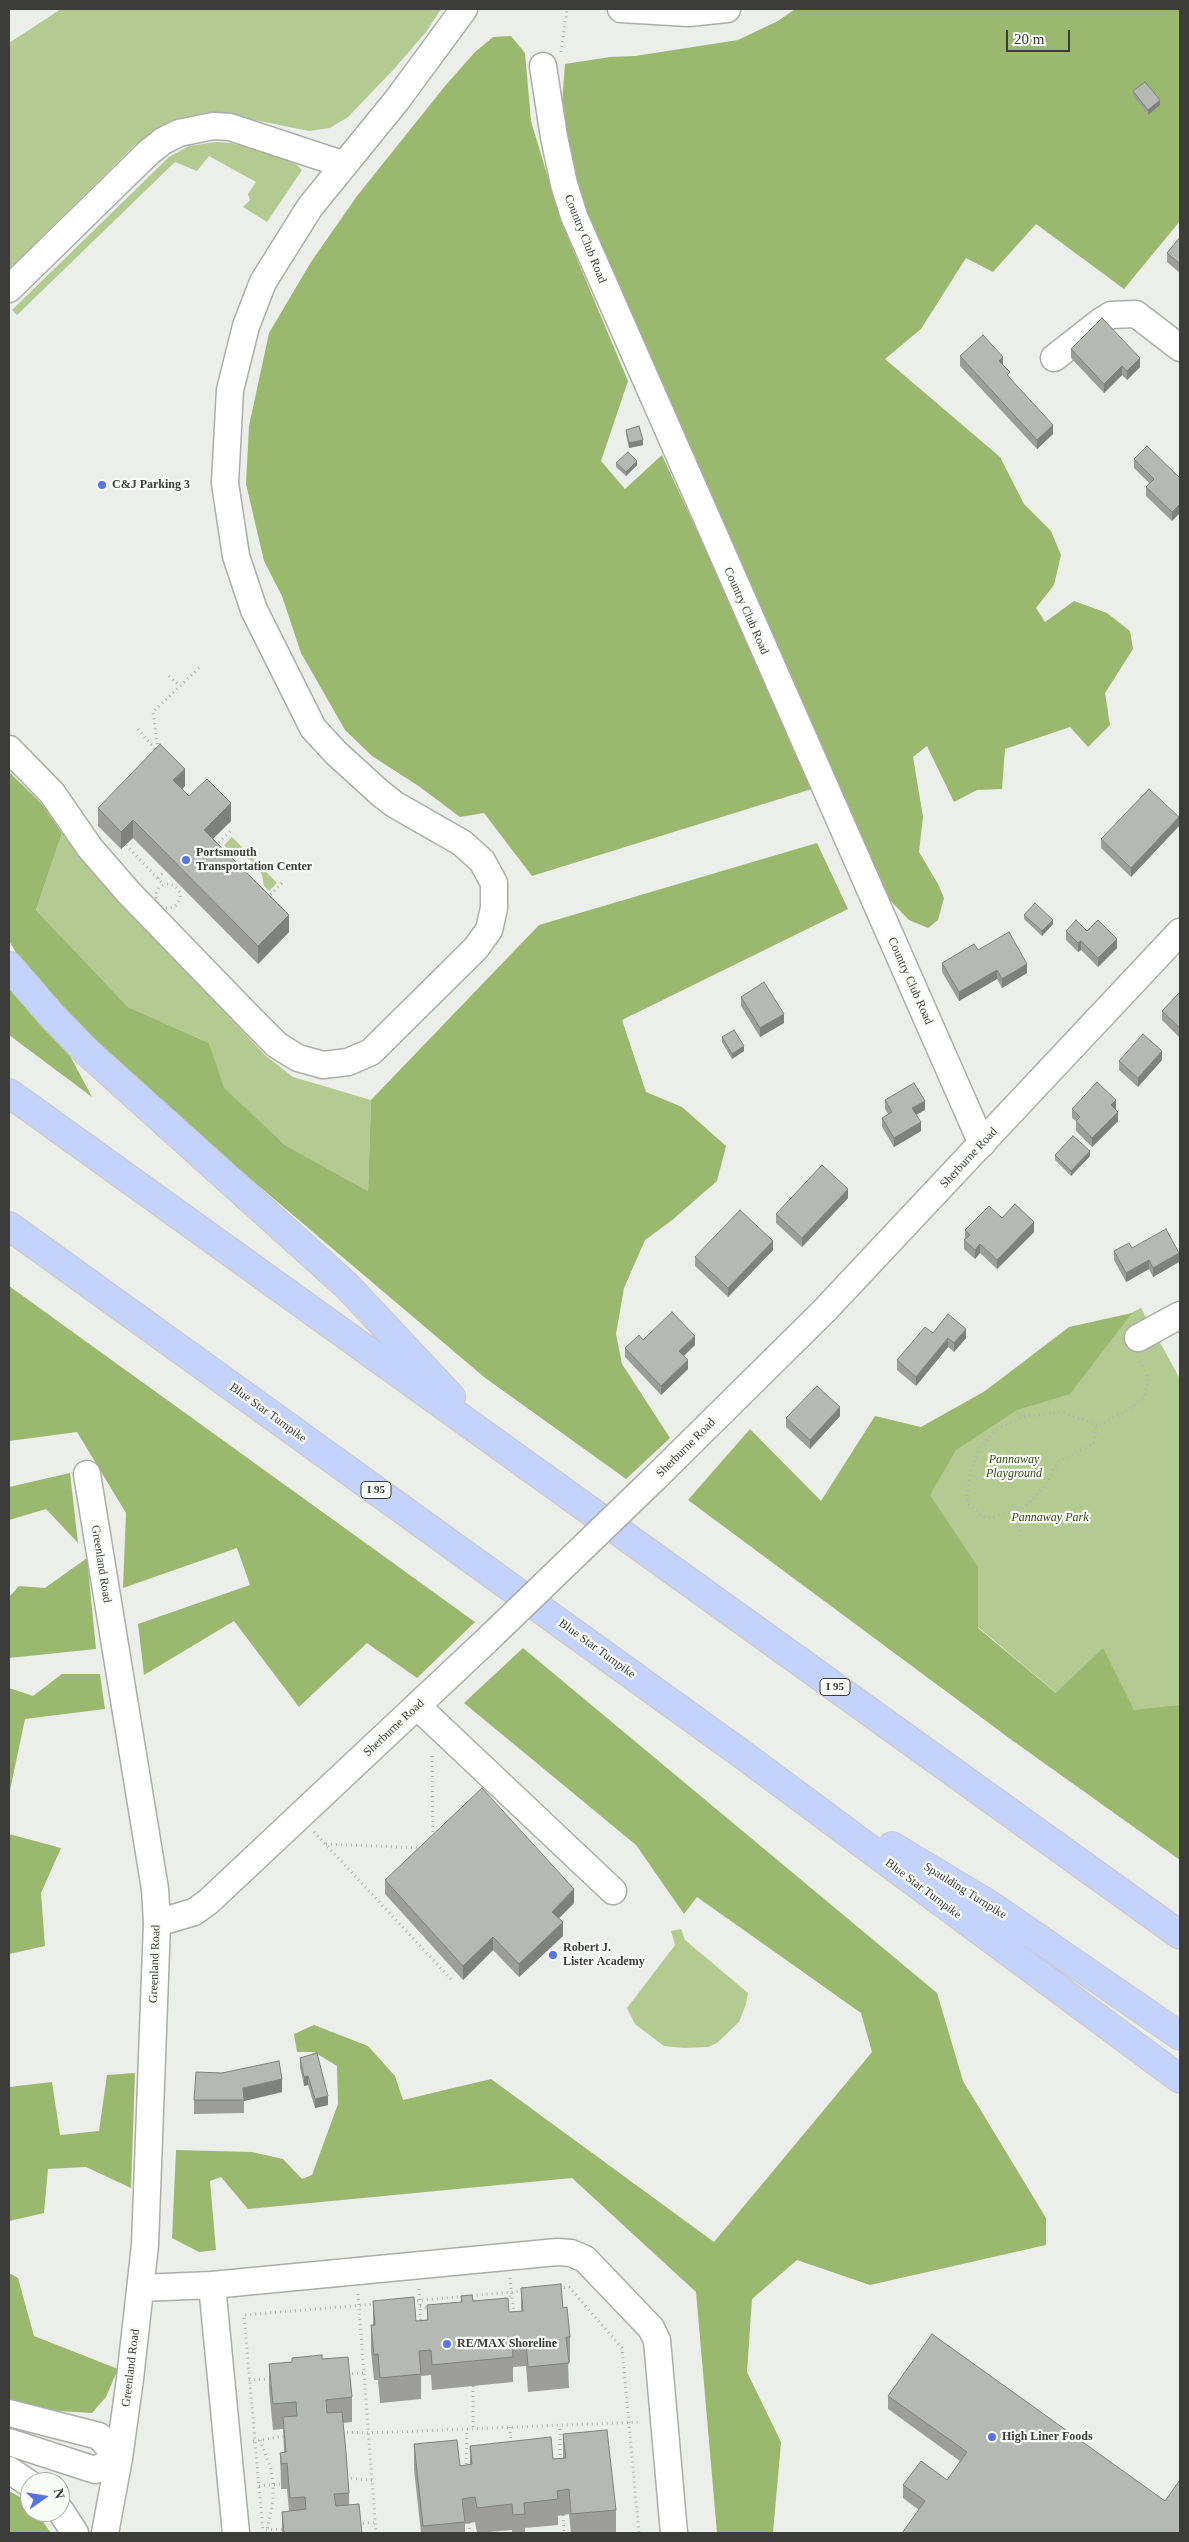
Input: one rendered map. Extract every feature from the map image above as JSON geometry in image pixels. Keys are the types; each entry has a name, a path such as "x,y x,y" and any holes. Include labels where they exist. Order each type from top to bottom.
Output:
{"highway":[{"path":"9,966 52,1016 87,1052 347,1286 490,1438"},
{"name":"I 95","path":"9,1093 1180,1935"},
{"name":"Blue Star Turnpike","path":"9,1226 743,1755 1180,2079"},
{"name":"Spaulding Turnpike","path":"743,1755 990,1905 1180,2036"}],"street":[{"path":"9,749 52,793 90,848 130,893 252,1021 277,1045 298,1058 323,1064 348,1062 371,1052 476,948 489,930 494,908 494,883 482,861 462,843 394,804 380,793 336,753 314,728 254,610 236,556 225,483 230,390 246,326 263,282 290,236 342,164 397,100 464,9"},
{"path":"621,9 688,13 727,9"},
{"name":"Country Club Road","path":"543,71 564,184 574,216 982,1144"},
{"path":"9,289 149,152 163,141 179,133 205,127 230,127 342,164"},
{"path":"1054,358 1111,315 1136,314 1180,348"},
{"name":"Sherburne Road","path":"157,1923 194,1912 208,1902 486,1641 824,1311 1177,940"},
{"path":"1144,1342 1180,1315"},
{"name":"Greenland Road","path":"87,1474 153,1880 157,1923 145,2245 119,2458 105,2533"},
{"path":"418,1706 612,1891"},
{"path":"141,2288 212,2285 557,2252 571,2253 585,2259 651,2328 657,2340 674,2533"},
{"path":"212,2285 236,2532"},
{"path":"9,2413 99,2436 119,2458 95,2470 9,2442"},
{"path":"9,2470 20,2477"},
{"path":"68,2522 75,2533"}],"path":[{"path":"543,71 558,74 567,9"},
{"path":"138,729 159,754 153,712 201,666"},
{"path":"169,676 180,686"},
{"path":"209,852 232,829"},
{"path":"213,838 224,850"},
{"path":"126,845 164,885"},
{"path":"158,878 166,871"},
{"path":"265,900 284,881"},
{"path":"262,889 275,902"},
{"path":"1097,1426 1128,1410 1144,1397 1148,1383 1144,1342"},
{"path":"1049,1412 1071,1414 1097,1426 1093,1444 1059,1462 1053,1469 1048,1483 1024,1508 990,1518 981,1516 968,1504 967,1495 971,1470 979,1449 996,1430 1023,1416 1049,1412"},
{"path":"1017,1511 1021,1523 1020,1536"},
{"path":"432,1756 433,1839"},
{"path":"314,1832 451,1979"},
{"path":"326,1844 423,1848"},
{"path":"508,2257 514,2321"},
{"path":"418,2265 421,2326"},
{"path":"356,2271 376,2533"},
{"path":"550,2289 569,2287 622,2348 639,2533"},
{"path":"402,2302 531,2291"},
{"path":"498,2304 512,2294"},
{"path":"263,2532 257,2440 244,2315 385,2303"},
{"path":"420,2306 435,2311"},
{"path":"345,2374 364,2373"},
{"path":"222,2382 278,2378"},
{"path":"473,2386 473,2429"},
{"path":"335,2432 368,2433 664,2421"},
{"path":"560,2425 560,2464"},
{"path":"510,2428 512,2447"},
{"path":"466,2429 466,2473"},
{"path":"228,2444 288,2436"},
{"path":"257,2440 271,2469 273,2484 272,2508 267,2530"},
{"path":"346,2478 372,2480"},
{"path":"563,2515 564,2533"},
{"path":"351,2524 376,2522"},
{"path":"469,2523 470,2533"},
{"path":"236,2532 263,2532 286,2529"}],"green space":[{"path":"61,9 441,9 426,32 394,69 348,117 330,128 309,131 240,117 204,113 175,120 135,145 9,269 9,43"},
{"path":"795,9 1180,9 1180,221 1124,289 1036,224 993,272 966,258 921,329 885,359 1000,457 1024,504 1051,531 1061,555 1054,585 1036,608 1045,622 1074,601 1107,613 1130,631 1133,649 1105,693 1110,725 1088,747 1070,727 1005,749 1002,789 977,790 954,802 927,746 913,757 923,817 919,852 944,898 938,920 928,928 909,920 887,897 588,217 566,150 562,103 565,64 610,57 635,56 738,40 778,21"},
{"path":"511,36 525,53 531,121 561,221 628,381 601,461 625,489 662,455 815,788 532,876 484,813 460,817 420,787 372,756 345,730 301,653 282,596 264,561 246,484 249,426 269,333 311,262 357,196 445,86 475,52 493,37"},
{"path":"216,142 231,143 280,157 297,165 302,170 267,222 243,207 250,200 248,194 256,182 209,156 197,171 175,162 17,315 12,310 169,157 189,146"},
{"path":"9,772 42,804 62,833 36,910 128,1007 209,1043 224,1088 285,1145 368,1191 371,1100 539,925 817,843 848,909 622,1020 646,1092 682,1107 726,1146 717,1181 671,1221 645,1240 624,1288 616,1334 622,1364 670,1438 626,1479 484,1377 116,1065 26,969 9,941"},
{"path":"62,833 109,890 266,1056 293,1077 371,1100 368,1191 285,1145 223,1088 209,1043 128,1007 36,910"},
{"path":"232,837 277,883 269,891 264,886 262,875 255,863 239,853 230,851 224,845"},
{"path":"9,987 69,1054 92,1097 9,1035"},
{"path":"9,1286 475,1622 417,1678 367,1643 299,1707 234,1621 144,1675 138,1624 250,1585 237,1548 123,1588 126,1513 77,1432 9,1441"},
{"name":"Pannaway Park","path":"1141,1308 1180,1379 1180,1797 978,1627 858,1521 1039,1360"},
{"path":"1132,1313 1070,1394 1017,1410 956,1450 930,1495 978,1567 978,1628 1056,1693 1103,1648 1134,1710 1180,1705 1180,1860 1009,1738 688,1500 750,1429 821,1501 875,1416 921,1427 985,1391 1069,1327"},
{"path":"70,1473 78,1543 46,1509 9,1520 9,1487"},
{"path":"87,1558 96,1649 9,1658 9,1597 19,1586 45,1588"},
{"path":"523,1648 937,1993 963,2081 1046,2218 1046,2245 870,2285 797,2260 752,2299 747,2372 781,2442 773,2533 717,2533 696,2292 572,2178 248,2209 221,2177 210,2181 216,2250 199,2252 172,2238 176,2150 252,2152 283,2159 302,2179 312,2175 338,2104 337,2066 314,2052 297,2052 294,2034 314,2025 368,2046 395,2076 403,2100 491,2079 714,2242 872,2052 861,2013 697,1897 684,1914 636,1845 464,1703"},
{"path":"62,1674 100,1674 105,1709 25,1719 9,1795 9,1688 33,1696"},
{"path":"9,1834 61,1848 41,1893 45,1946 9,1954"},
{"path":"681,1929 685,1940 748,1993 739,2022 717,2043 708,2047 684,2048 664,2046 635,2024 627,2008 675,1945 671,1931"},
{"path":"135,2073 131,2188 86,2167 48,2169 44,2213 9,2221 9,2087 52,2082 60,2135 99,2131 107,2075"},
{"path":"9,2273 18,2278 34,2336 118,2369 106,2397 92,2413 59,2411 9,2400"},
{"path":"9,2491 20,2497 20,2522 43,2522 51,2533 9,2533"}],"building":[{"path":"1145,82 1160,100 1148,110 1133,91"},
{"path":"1180,237 1180,264 1167,253"},
{"path":"1102,318 1140,358 1127,371 1122,366 1104,384 1071,349"},
{"path":"983,335 1003,357 999,361 1010,372 1007,375 1053,425 1037,440 960,356"},
{"path":"639,426 643,440 629,443 626,430"},
{"path":"1147,446 1180,478 1180,504 1172,512 1146,487 1154,479 1134,459"},
{"path":"628,452 637,461 626,472 616,463"},
{"name":"Portsmouth Transportation Center","path":"160,744 185,769 173,780 189,796 207,779 231,803 204,830 289,915 258,946 133,820 121,832 98,808"},
{"path":"1149,789 1179,817 1131,868 1101,839"},
{"path":"1035,903 1053,920 1042,931 1024,915"},
{"path":"1076,920 1087,931 1098,920 1117,939 1098,958 1081,941 1078,943 1066,931"},
{"path":"1009,932 1027,964 1002,979 997,970 959,992 942,963 974,944 978,950"},
{"path":"764,982 784,1014 760,1028 741,997"},
{"path":"1180,994 1180,1028 1162,1011"},
{"path":"734,1030 744,1046 732,1054 722,1037"},
{"path":"1143,1034 1162,1051 1138,1078 1119,1061"},
{"path":"1097,1082 1116,1100 1111,1105 1118,1112 1092,1138 1076,1121 1080,1117 1072,1109"},
{"path":"914,1083 925,1101 912,1108 921,1122 894,1138 882,1118 892,1112 885,1100"},
{"path":"1073,1136 1090,1151 1071,1171 1055,1155"},
{"path":"822,1165 848,1189 802,1238 776,1214"},
{"path":"1015,1204 1034,1222 997,1260 980,1244 975,1250 964,1240 970,1235 965,1230 989,1206 1002,1218"},
{"path":"740,1210 773,1241 728,1288 695,1257"},
{"path":"1166,1229 1179,1253 1153,1268 1149,1260 1126,1273 1114,1251 1129,1243 1132,1248"},
{"path":"672,1312 695,1336 679,1351 688,1360 661,1386 625,1348 639,1335 643,1340"},
{"path":"948,1314 966,1329 954,1343 948,1338 916,1377 897,1360 925,1327 933,1333"},
{"path":"817,1386 840,1407 810,1440 786,1418"},
{"path":"482,1788 574,1889 552,1912 563,1922 519,1964 493,1937 463,1966 385,1880"},
{"path":"317,2053 328,2096 315,2099 308,2076 304,2077 300,2058"},
{"path":"279,2061 282,2079 243,2088 244,2100 194,2100 196,2072 222,2073"},
{"path":"561,2284 563,2308 567,2307 570,2337 566,2337 569,2363 528,2367 526,2341 512,2342 513,2357 432,2365 431,2350 419,2351 421,2374 380,2378 378,2354 374,2355 371,2325 375,2325 373,2301 414,2297 416,2321 428,2320 427,2305 462,2302 461,2296 472,2295 473,2301 508,2298 509,2312 523,2311 521,2288"},
{"name":"High Liner Foods","path":"932,2334 1165,2501 1180,2480 1180,2533 902,2533 925,2501 903,2485 921,2461 947,2480 967,2452 888,2396"},
{"path":"322,2355 322,2359 348,2357 352,2397 326,2400 327,2413 342,2412 346,2452 349,2493 334,2494 336,2506 359,2504 362,2533 284,2533 282,2512 306,2509 305,2497 290,2498 287,2463 281,2464 280,2453 286,2452 283,2417 297,2416 296,2402 273,2404 269,2364 292,2362 292,2358"},
{"path":"607,2430 616,2510 571,2514 569,2489 557,2491 558,2499 524,2503 525,2514 513,2515 512,2504 477,2508 475,2497 462,2499 465,2522 423,2526 414,2444 457,2440 460,2466 472,2464 470,2446 551,2437 553,2459 566,2458 563,2434"}],"place":[{"name":"C&J Parking 3","path":"102,485"},
{"name":"Portsmouth Transportation Center","path":"186,860"},
{"name":"Robert J. Lister Academy","path":"553,1955"},
{"name":"RE/MAX Shoreline","path":"447,2344"},
{"name":"High Liner Foods","path":"992,2437"}],"park label":[{"name":"Pannaway Playground","path":"1014,1467"}]}
